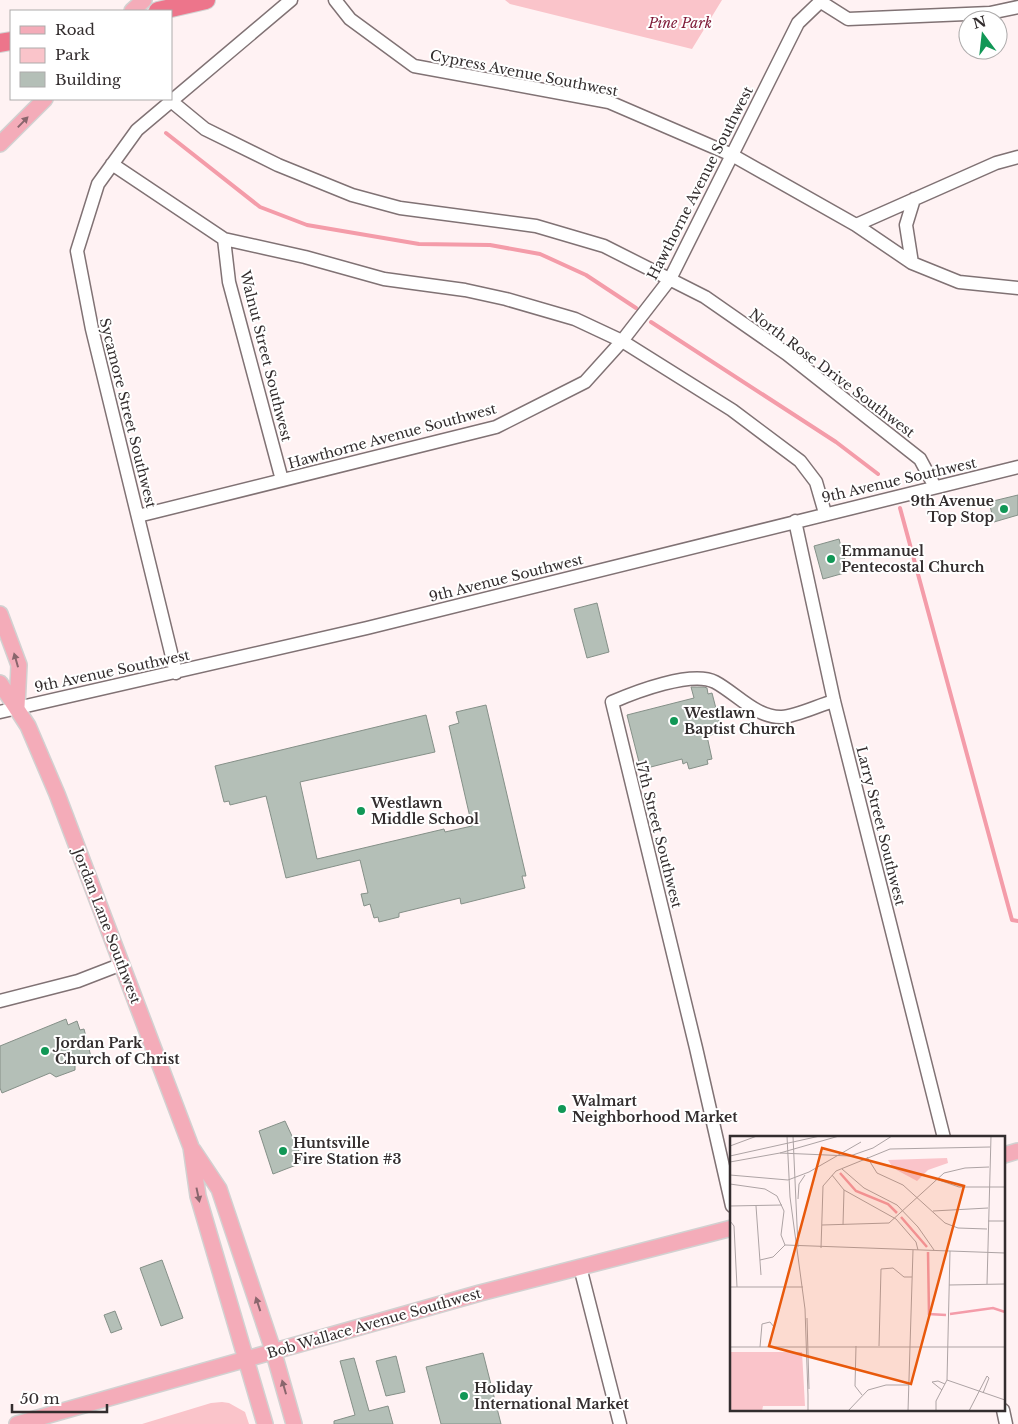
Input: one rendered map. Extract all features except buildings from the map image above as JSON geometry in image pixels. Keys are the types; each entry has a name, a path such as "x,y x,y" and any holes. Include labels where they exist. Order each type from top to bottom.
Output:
{"highway":[{"path":"162,10 206,0"}],"main road":[{"path":"133,10 144,0"},
{"path":"0,144 44,100"},
{"path":"0,614 19,665 17,707"},
{"name":"Jordan Lane Southwest","path":"0,684 28,726 57,794 191,1147 198,1196 264,1424"},
{"name":"Jordan Lane Southwest","path":"191,1147 219,1189 273,1350 294,1424"},
{"name":"Bob Wallace Avenue Southwest","path":"17,1424 273,1350 730,1229"}],"street":[{"name":"Sycamore Street Southwest","path":"176,673 94,339 77,251 98,184 137,130 291,0"},
{"name":"Cypress Avenue Southwest","path":"335,0 350,19 414,66 609,102 732,155 856,225 912,263 959,282 1018,288"},
{"name":"Hawthorne Avenue Southwest","path":"138,516 496,427 585,382 622,342 670,279 798,23 822,1"},
{"path":"822,1 848,19 990,13 1018,7"},
{"name":"North Rose Drive Southwest","path":"171,101 206,129 278,165 352,195 400,208 536,226 604,246 670,279 705,297 787,354 920,459 935,487"},
{"path":"856,225 996,163 1018,157"},
{"path":"112,164 224,239 305,257 384,279 465,290 506,299 575,319 622,342 732,410 800,461 816,482 825,513"},
{"path":"912,263 906,225 914,199"},
{"name":"Walnut Street Southwest","path":"224,239 230,282 282,480"},
{"name":"9th Avenue Southwest","path":"0,712 385,624 825,513 1018,467"},
{"name":"Larry Street Southwest","path":"795,521 834,701 943,1136"},
{"name":"17th Street Southwest","path":"730,1197 696,1048 612,702 635,692 693,678 714,681 760,712 782,717 834,701"},
{"path":"0,1001 78,981 122,964"},
{"path":"580,1267 620,1424"}],"green space":[{"name":"Pine Park","path":"505,0 722,0 692,49 510,4"},
{"path":"211,1403 229,1403 245,1412 249,1424 142,1424"}],"waterway":[{"path":"166,133 260,207 307,225 419,244 490,245 540,254 586,275 636,308"},
{"path":"651,322 836,442 878,474"},
{"path":"900,508 1012,920 1018,921"}],"place":[{"name":"9th Avenue Top Stop","path":"1004,509"},
{"name":"Emmanuel Pentecostal Church","path":"831,559"},
{"name":"Westlawn Baptist Church","path":"674,721"},
{"name":"Westlawn Middle School","path":"361,811"},
{"name":"Jordan Park Church of Christ","path":"45,1051"},
{"name":"Walmart Neighborhood Market","path":"562,1109"},
{"name":"Huntsville Fire Station #3","path":"283,1151"},
{"name":"Holiday International Market","path":"464,1396"}]}
